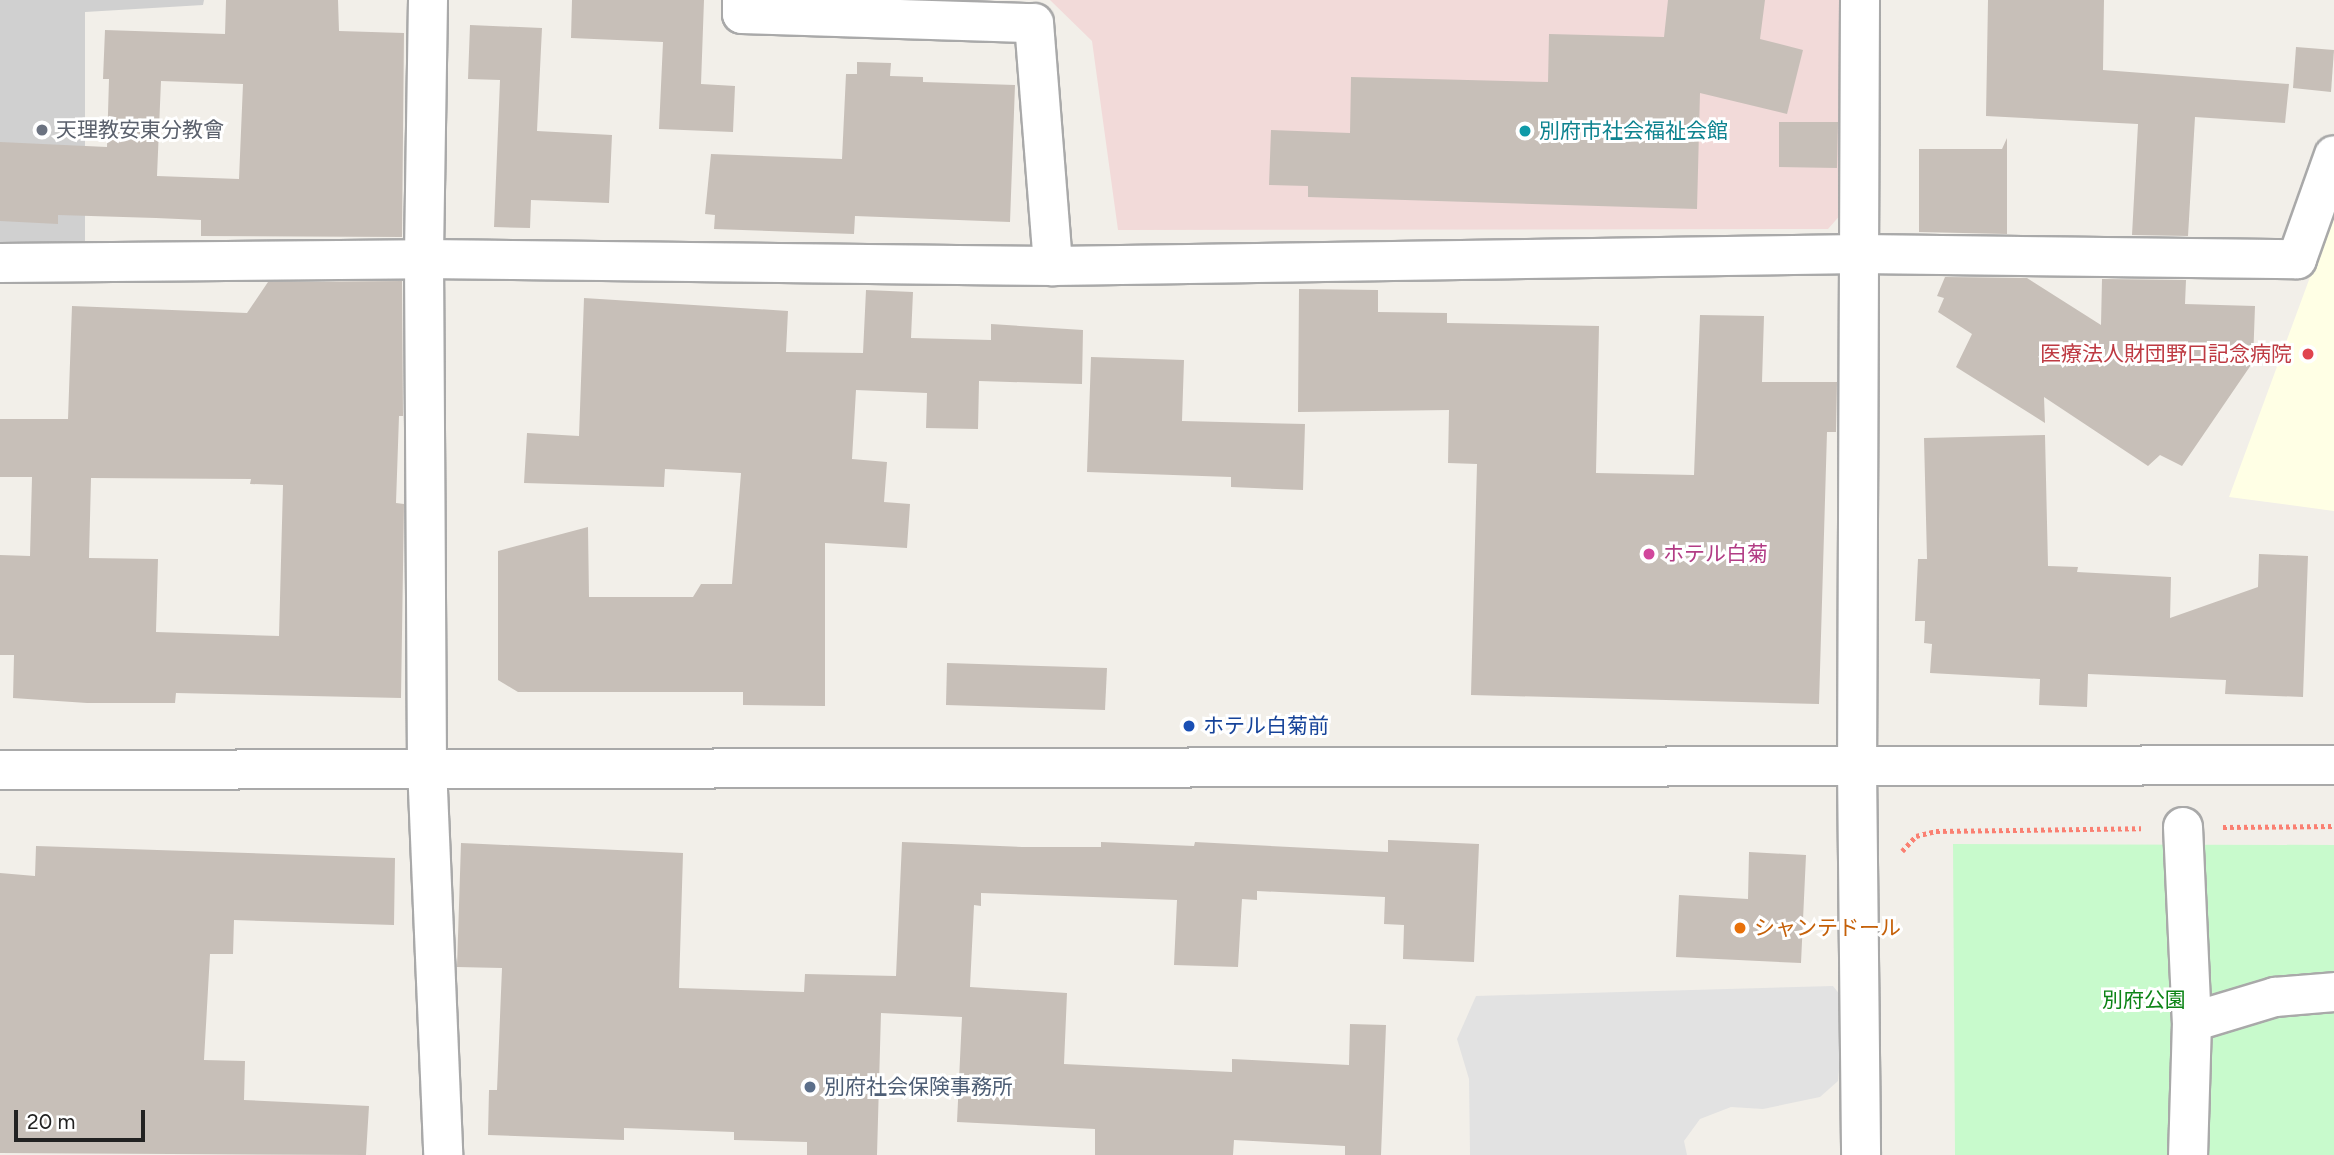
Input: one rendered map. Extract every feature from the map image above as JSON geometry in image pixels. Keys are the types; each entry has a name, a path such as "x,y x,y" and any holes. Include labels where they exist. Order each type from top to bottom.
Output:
{"street":[{"path":"428,0 424,259 427,766 443,1155"},
{"path":"742,0 742,14 1034,23 1053,266"},
{"path":"1860,0 1857,765 1861,1155"},
{"path":"0,263 424,259 1053,266 1860,254 2297,258 2334,155"},
{"path":"0,770 427,766 2334,765"},
{"path":"2183,827 2192,1022 2188,1155"},
{"path":"2192,1022 2275,996 2334,992"}],"path":[{"path":"1899,860 1903,847 1916,836 1936,831 2334,825"}],"shaded area":[{"name":"天理教安東分教會","path":"0,0 204,0 203,5 85,12 85,248 0,249"},
{"path":"1050,0 1842,0 1843,212 1828,229 1118,230 1092,41"},
{"name":"医療法人財団野口記念病院","path":"2334,212 2334,511 2229,497"},
{"path":"1833,986 1845,1001 1838,1081 1820,1097 1763,1109 1731,1107 1700,1119 1684,1141 1687,1155 1470,1155 1469,1079 1457,1039 1476,996"}],"green space":[{"name":"別府公園","path":"1953,844 2334,845 2334,1155 1955,1155"}],"building":[{"path":"226,0 338,0 339,31 404,33 402,237 201,236 201,220 156,218 58,215 58,224 0,221 0,142 107,147 109,79 103,79 105,30 225,34","holes":["161,81 243,84 239,179 157,176"]},
{"path":"572,0 704,0 701,84 735,86 733,132 659,129 663,42 571,38"},
{"name":"別府市社会福祉会館","path":"1668,0 1765,0 1760,39 1803,50 1787,114 1700,93 1697,209 1308,197 1308,186 1269,185 1271,130 1350,133 1351,77 1548,82 1549,34 1664,37"},
{"path":"1988,0 2104,0 2103,70 2289,84 2285,123 2195,117 2188,236 2132,235 2138,124 1986,116"},
{"path":"470,25 542,28 537,131 612,135 609,203 531,200 530,228 494,227 500,80 468,79"},
{"path":"2296,47 2334,50 2331,92 2293,88"},
{"path":"857,62 891,63 890,76 923,77 923,82 1015,85 1010,222 855,216 854,234 714,229 715,215 705,214 711,154 842,159 846,74 857,74"},
{"path":"1779,122 1838,122 1837,168 1779,167"},
{"path":"2007,138 2007,234 1919,232 1919,149 2002,149"},
{"path":"1945,277 2027,278 2101,325 2102,279 2186,280 2185,304 2255,306 2253,362 2182,466 2160,455 2148,466 2044,397 2045,423 1956,367 1972,334 1938,312 1944,298 1937,296"},
{"path":"402,281 403,416 399,416 396,503 404,504 401,698 176,693 175,703 87,703 13,698 14,655 0,655 0,555 30,556 32,477 0,477 0,419 68,419 72,306 247,313 268,282","holes":["91,478 251,479 250,484 283,485 279,636 156,632 158,559 89,558"]},
{"path":"1299,289 1378,290 1378,312 1447,313 1447,323 1599,326 1596,473 1694,475 1700,315 1764,316 1762,382 1837,382 1836,432 1827,432 1819,704 1471,695 1477,464 1448,463 1449,410 1298,412"},
{"path":"866,290 913,292 911,338 991,340 991,324 1083,330 1082,384 979,381 978,429 926,428 927,393 856,390 852,459 887,462 884,502 910,504 907,548 825,543 825,706 743,705 743,692 518,692 498,680 498,551 588,527 589,597 693,597 701,584 732,584 741,473 665,469 664,487 524,483 527,433 579,436 584,298 788,311 786,352 863,353"},
{"path":"1091,357 1184,360 1182,421 1305,424 1303,490 1231,487 1231,477 1087,472"},
{"path":"2045,435 2048,566 2078,567 2077,572 2171,577 2170,618 2258,587 2259,554 2308,556 2303,697 2225,694 2226,680 2088,674 2087,707 2039,705 2040,679 1930,673 1932,644 1924,643 1925,621 1915,621 1918,559 1927,559 1924,438"},
{"path":"947,663 1107,668 1105,710 946,705"},
{"path":"1388,840 1479,844 1474,962 1403,959 1404,925 1384,924 1385,897 1257,891 1257,900 1242,899 1238,967 1174,965 1177,900 981,893 981,906 974,905 970,987 1067,993 1064,1064 1232,1072 1232,1059 1349,1065 1350,1024 1386,1025 1381,1155 1345,1155 1345,1146 1234,1140 1233,1155 1095,1155 1095,1129 957,1122 962,1017 881,1013 877,1155 807,1155 807,1142 734,1140 734,1132 624,1128 624,1140 488,1135 489,1090 497,1090 502,968 457,967 461,843 683,853 679,988 804,992 805,974 896,976 902,842 1101,847 1101,842 1194,846 1195,842 1388,852"},
{"path":"36,846 395,858 394,925 234,920 233,954 210,954 204,1060 245,1061 244,1100 369,1106 366,1155 0,1153 0,873 35,876"},
{"name":"シャンテドール","path":"1749,852 1806,855 1801,963 1676,957 1679,895 1748,899"}],"place":[{"name":"天理教安東分教會","path":"42,130"},
{"name":"別府市社会福祉会館","path":"1525,131"},
{"name":"医療法人財団野口記念病院","path":"2308,354"},
{"name":"ホテル白菊","path":"1649,554"},
{"name":"ホテル白菊前","path":"1189,726"},
{"name":"シャンテドール","path":"1740,928"},
{"name":"別府社会保険事務所","path":"810,1087"}]}
